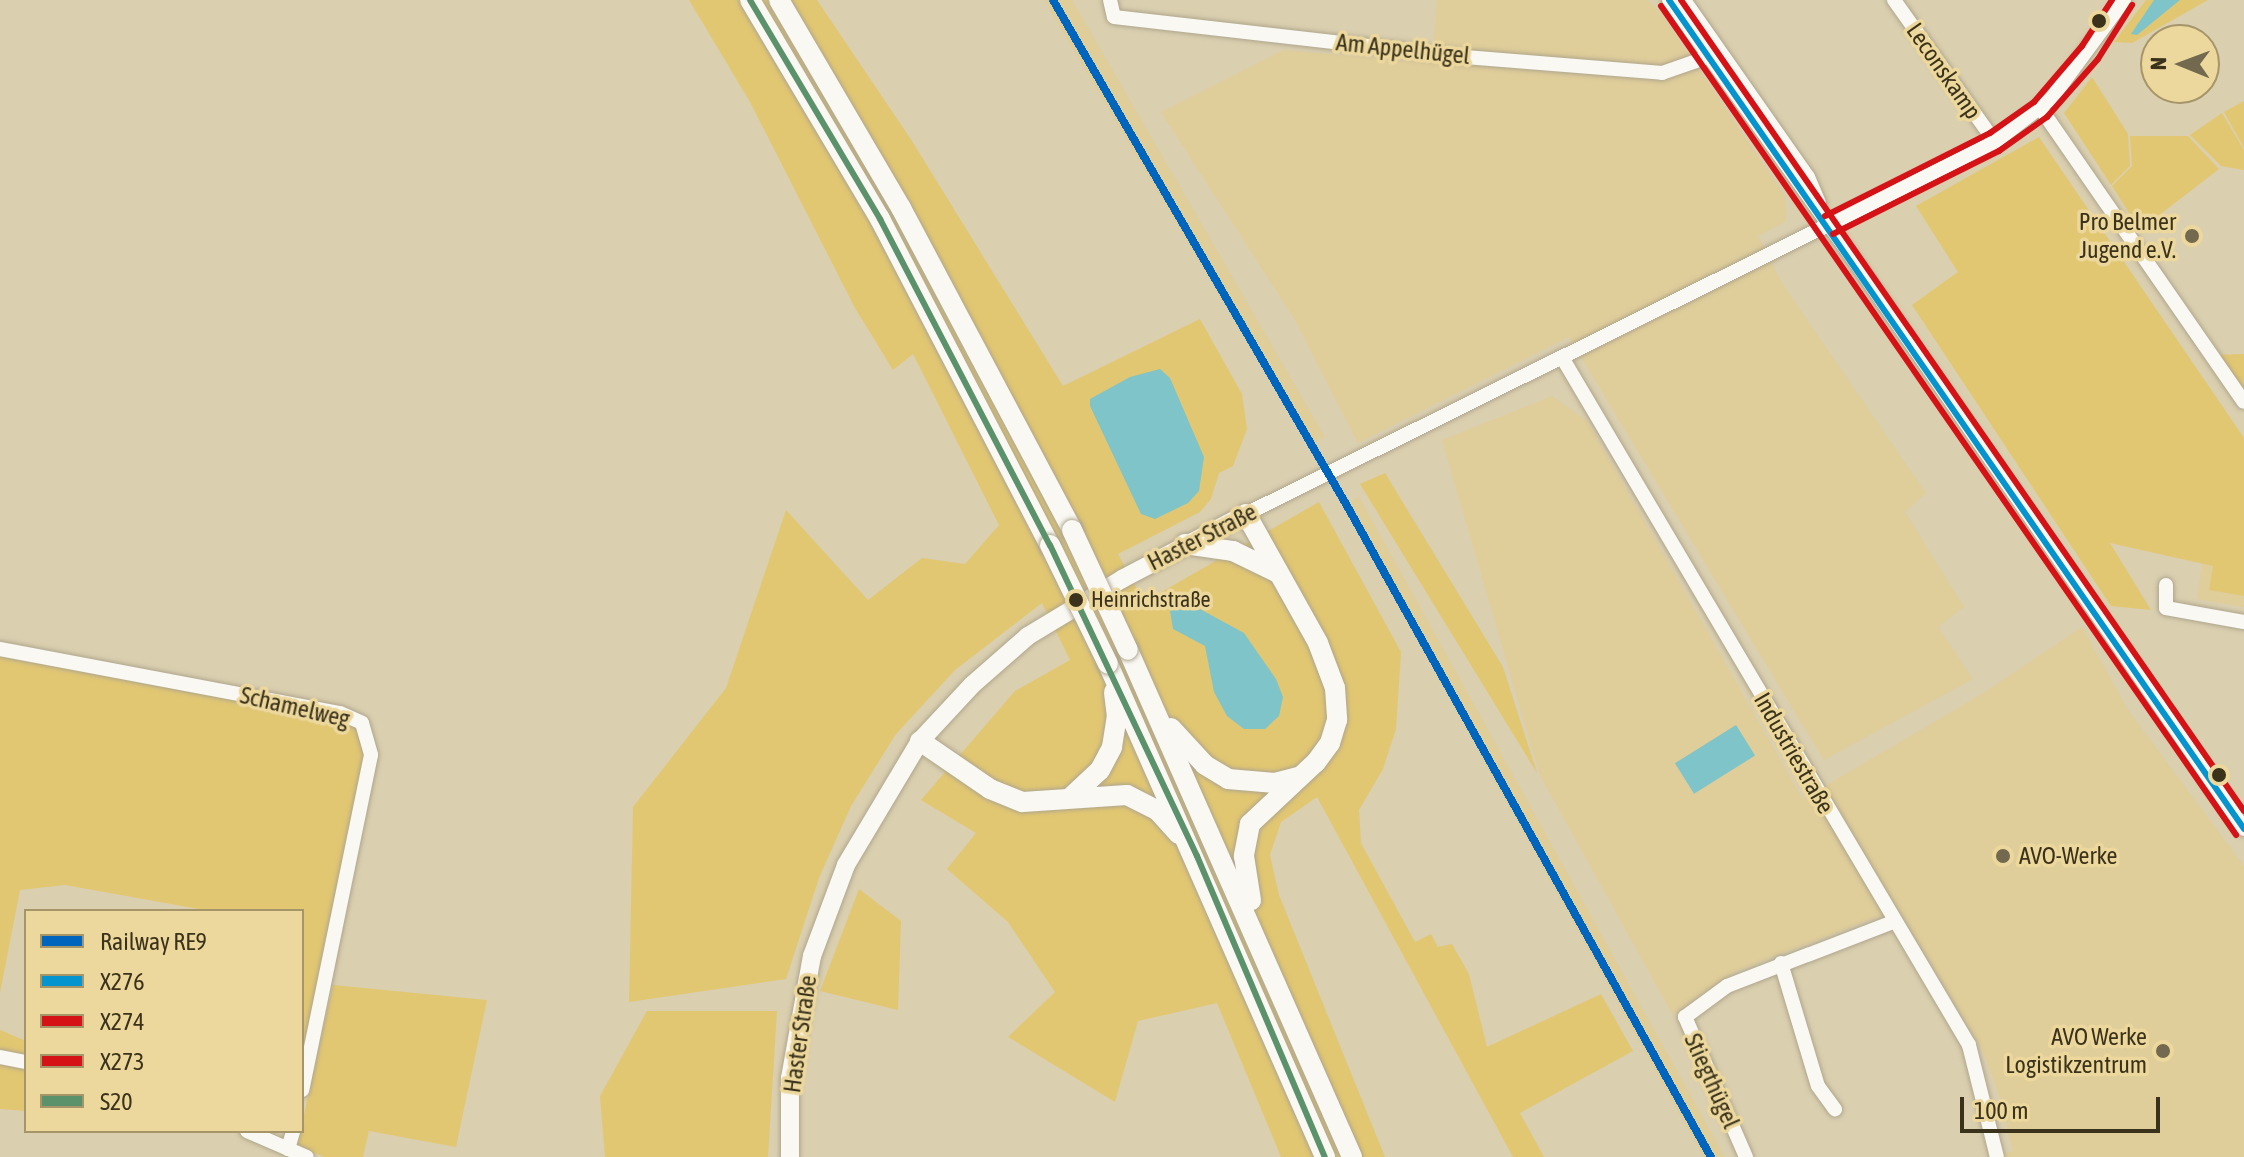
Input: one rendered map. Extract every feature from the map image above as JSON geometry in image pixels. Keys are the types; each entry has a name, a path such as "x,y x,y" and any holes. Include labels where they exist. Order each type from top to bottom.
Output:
{"highway":[{"path":"750,0 880,219 1050,545 1197,856 1325,1157"},
{"path":"779,0 901,208 1072,530 1258,936 1352,1157"},
{"path":"1246,514 1318,643 1335,688 1337,720 1330,743 1250,824 1244,856 1258,936"},
{"path":"1185,544 1233,551 1279,574"},
{"path":"1066,800 1085,788 1112,747 1117,717 1108,664"},
{"path":"1160,718 1205,765 1228,779 1275,783 1301,775"},
{"path":"920,741 990,789 1023,802 1066,800 1096,794 1145,801 1197,856"}],"main road":[{"name":"Haster Straße","path":"790,1157 790,1078 812,956 846,865 920,741 972,685 1028,636 1185,544 1246,514"}],"street":[{"name":"Am Appelhügel","path":"1110,0 1114,17 1465,57 1662,73 1708,57"},
{"path":"1669,0 1829,225 2244,829"},
{"path":"1684,0 1808,177 1829,225"},
{"name":"Leconskamp","path":"1894,0 1995,142"},
{"name":"Haster Straße","path":"1246,514 1995,142 2041,109 2090,52 2124,0"},
{"path":"2041,109 2244,402"},
{"name":"Industriestraße","path":"1563,359 1893,922 1969,1045 1997,1157"},
{"path":"2166,585 2166,608 2244,622"},
{"name":"Schamelweg","path":"0,649 340,713 362,723 371,755 304,1080"},
{"name":"Stiegthügel","path":"1746,1157 1685,1017 1727,986 1893,922"},
{"path":"1781,963 1818,1086 1835,1109"},
{"path":"0,1057 24,1062"},
{"path":"252,1133 307,1157"},
{"path":"288,1149 292,1133"}],"shaded area":[{"path":"689,0 817,0 912,141 1063,386 1200,319 1242,394 1247,429 1233,466 1219,473 1211,499 1200,512 1118,554 1144,602 1319,502 1401,652 1396,729 1383,769 1359,810 1361,843 1415,942 1431,934 1438,947 1452,944 1469,974 1487,1047 1601,994 1633,1051 1520,1113 1544,1157 1513,1157 1317,797 1281,822 1270,855 1279,895 1385,1157 1281,1157 1217,1003 1138,1021 1115,1102 1008,1037 1055,992 1008,922 947,869 976,833 921,800 1015,691 1070,660 1042,603 955,670 896,734 851,806 819,878 786,979 629,1002 633,807 726,688 786,510 868,600 922,558 965,564 999,525 913,354 893,370 855,308 750,102"},
{"path":"1044,0 1072,0 1325,437 1308,446"},
{"path":"1437,0 1648,0 1660,12 1785,196 1786,221 1758,236 1780,280 1926,493 1905,512 1964,607 1938,627 1973,679 1824,760 1569,337 1358,443 1294,318 1161,112 1284,50 1432,63"},
{"path":"2146,0 2208,0 2166,24 2140,24 2140,38 2132,43 2114,42"},
{"path":"2092,77 2128,134 2130,166 2111,185 2064,113"},
{"path":"2244,101 2244,148 2224,112"},
{"path":"2222,113 2244,150 2244,170 2221,166 2190,135"},
{"path":"2130,136 2188,136 2219,169 2140,230 2112,186 2132,166"},
{"path":"2039,137 2244,438 2244,596 2209,590 2213,566 2110,543 2151,610 2111,606 1912,305 1958,272 1916,206"},
{"path":"2244,354 2244,402 2212,355"},
{"path":"1552,396 1587,421 1803,799 1982,694 2082,627 2128,710 2244,866 2244,1157 1986,1157 2013,1151 1999,1095 1984,1053 1898,909 1734,972 1673,1015 1540,775 1442,440"},
{"path":"1385,473 1503,667 1537,773 1360,484"},
{"path":"1359,497 1725,1157 1703,1157 1342,506"},
{"path":"2202,564 2213,566 2209,590 2244,596 2244,607 2197,599"},
{"path":"0,649 362,723 371,755 304,1080 304,909 199,909 65,885 20,890 0,993"},
{"path":"859,889 901,921 898,1010 820,991"},
{"path":"333,985 487,1000 456,1147 369,1131 363,1157 324,1157 297,1146 300,1133 304,1133 304,1115"},
{"path":"647,1011 777,1011 768,1157 605,1157 600,1096"},
{"path":"0,1030 24,1040 24,1111 0,1109"}],"water":[{"path":"2154,0 2180,0 2151,24 2140,24 2137,35 2131,34"},
{"path":"1160,369 1170,378 1204,457 1199,491 1188,503 1155,519 1141,514 1090,406 1090,399 1130,377"},
{"path":"1187,602 1244,633 1276,679 1283,697 1279,716 1265,729 1244,729 1227,716 1214,692 1205,646 1173,629 1170,611"},
{"path":"1736,725 1755,756 1694,794 1675,763"}],"rail line":[{"name":"RE9","path":"1053,0 1346,504 1711,1157"}],"transit line":[{"name":"S20","path":"750,0 880,219 1050,545 1197,856 1325,1157"},
{"name":"X276","path":"1669,0 2244,829"},
{"name":"X273","path":"1681,0 2244,811"},
{"name":"X273","path":"1825,216 1990,133 2034,102 2082,46 2112,0"},
{"name":"X274","path":"1833,234 1999,151 2047,117 2098,59 2132,5"},
{"name":"X274","path":"1661,6 2236,835"}],"place":[{"name":"Pro Belmer Jugend e.V.","path":"2192,236"},
{"name":"Heinrichstraße","path":"1076,600"},
{"name":"AVO-Werke","path":"2003,856"},
{"name":"AVO Werke Logistikzentrum","path":"2163,1051"}]}
